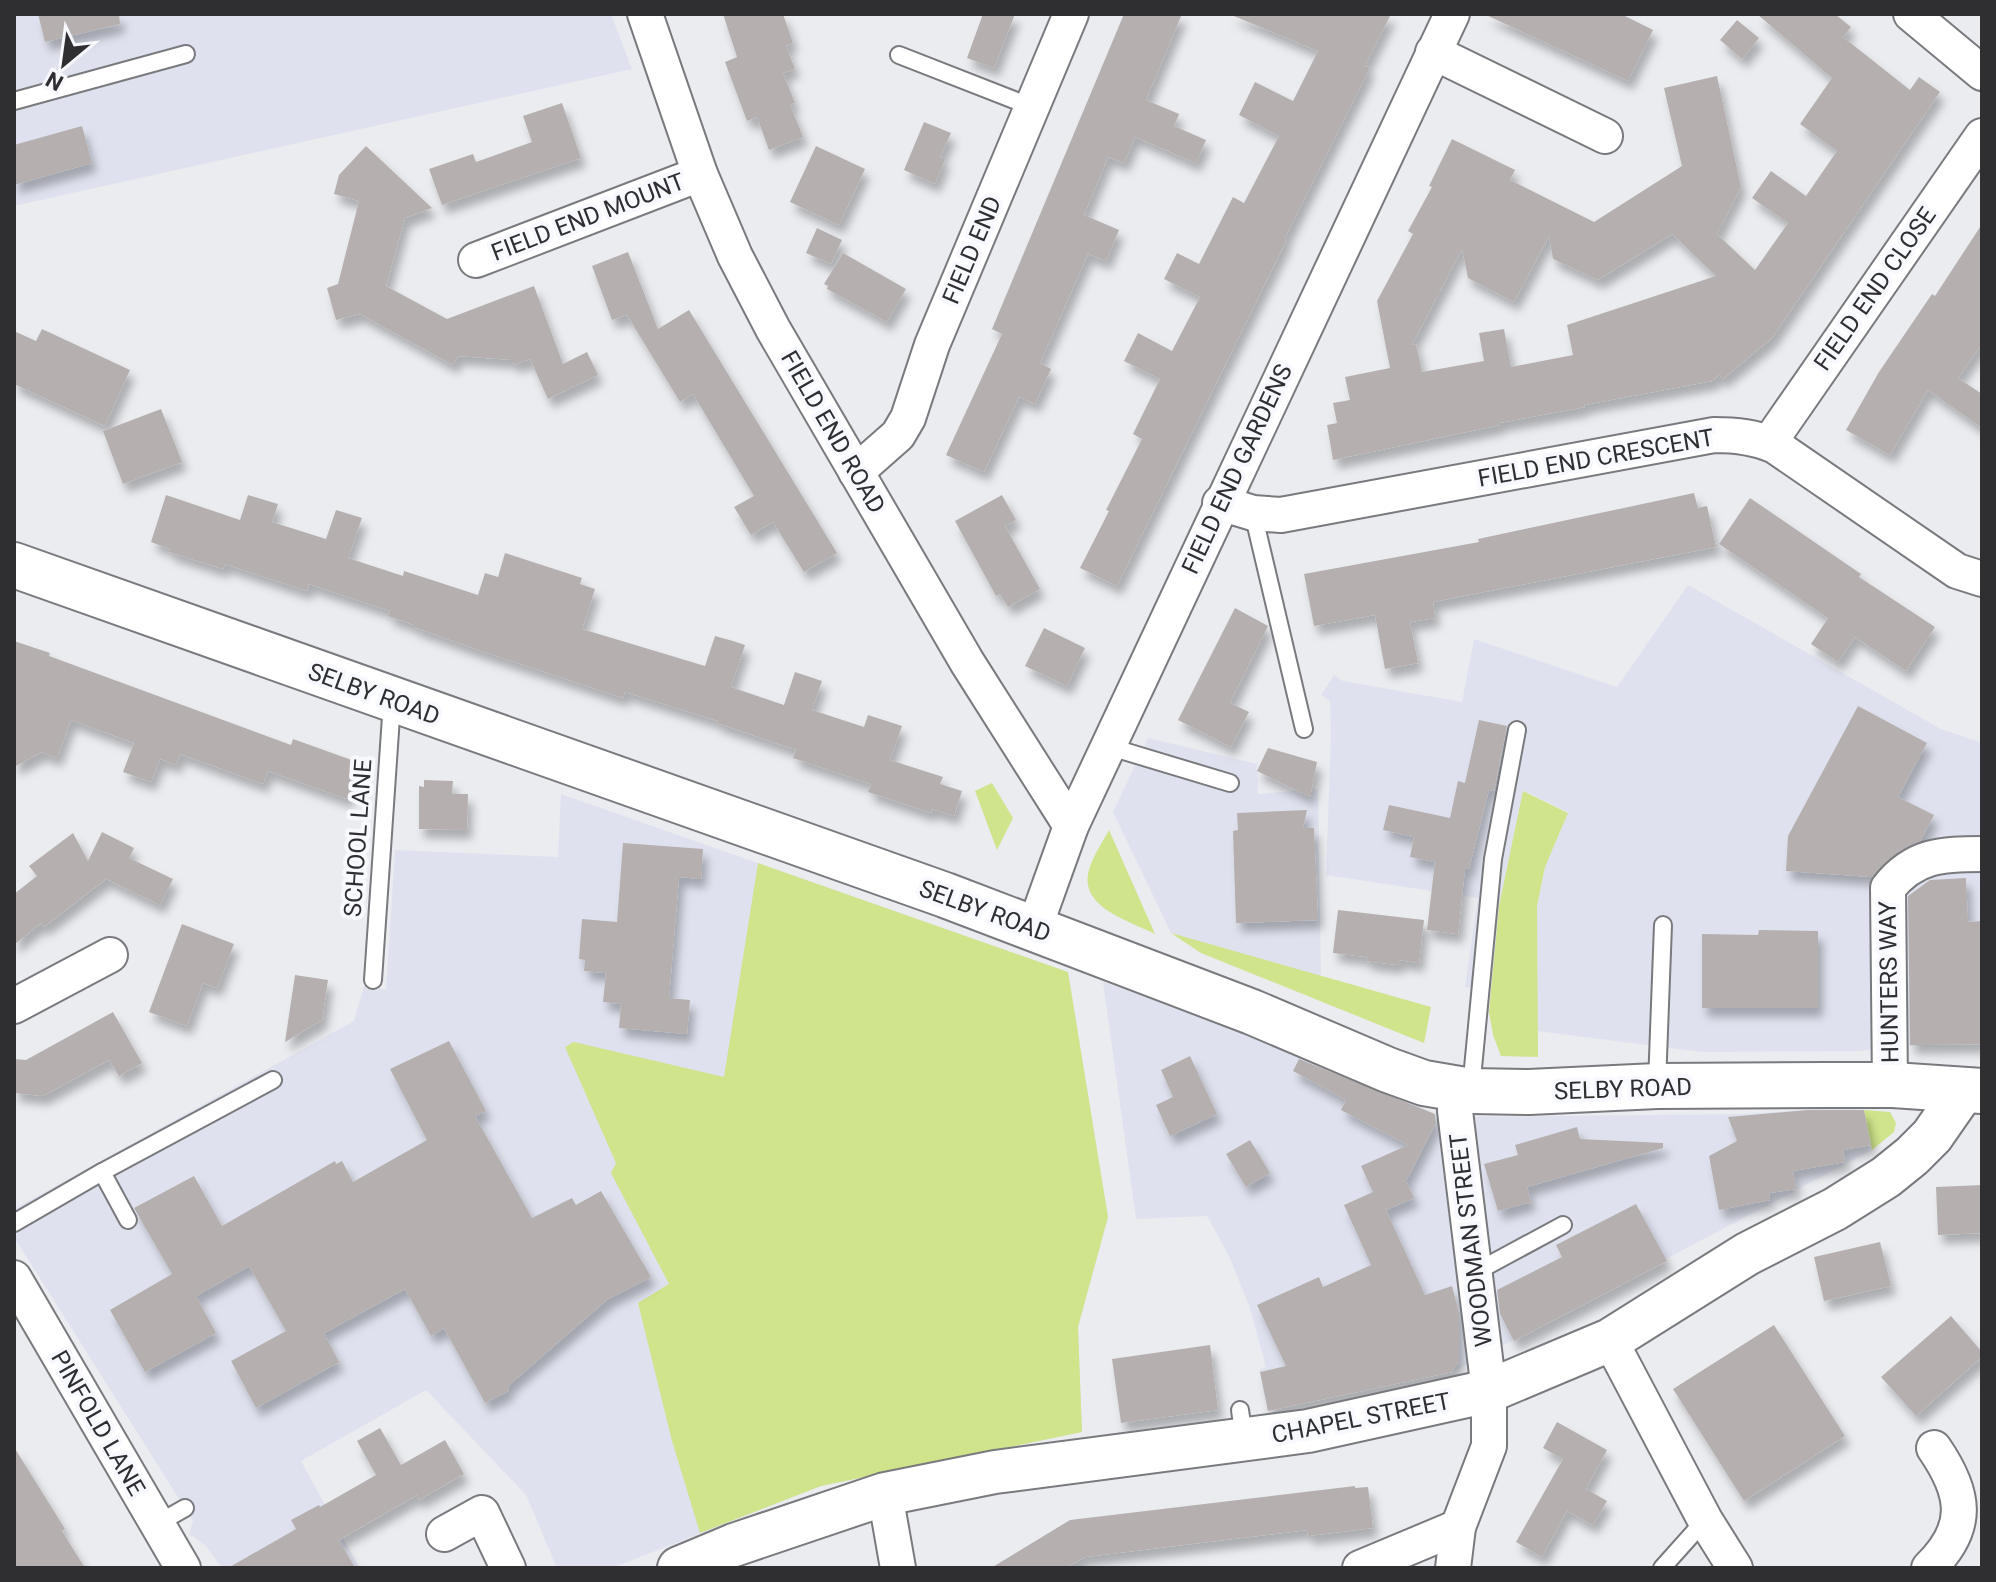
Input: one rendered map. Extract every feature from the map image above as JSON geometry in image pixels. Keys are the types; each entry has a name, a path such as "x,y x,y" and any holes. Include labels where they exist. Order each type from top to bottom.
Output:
{"main road":[{"name":"SELBY ROAD","path":"14,565 1034,929 1252,1012 1424,1083 1463,1090 1529,1092 1657,1086 1890,1085 1973,1090"}],"street":[{"name":"FIELD END ROAD","path":"645,14 700,174 735,256 767,317 967,662 1071,826"},
{"name":"FIELD END","path":"856,472 898,435 908,418 932,345 1071,14"},
{"name":"FIELD END GARDENS","path":"1034,929 1071,826 1107,746 1452,14"},
{"path":"1911,14 1982,73"},
{"path":"1433,52 1605,136"},
{"name":"FIELD END CLOSE","path":"1769,443 1982,136"},
{"name":"FIELD END MOUNT","path":"476,260 700,174"},
{"name":"FIELD END CRESCENT","path":"1220,503 1253,513 1281,515 1714,435 1735,435 1769,443 1957,571 1982,579"},
{"name":"HUNTERS WAY","path":"1890,1085 1888,888 1899,874 1923,859 1982,854"},
{"path":"14,1006 110,955"},
{"name":"WOODMAN STREET","path":"1453,1568 1458,1527 1489,1446 1489,1391 1474,1273 1463,1090"},
{"name":"CHAPEL STREET","path":"695,1565 734,1545 885,1494 1242,1425 1308,1431 1489,1391 1610,1340 1747,1254 1835,1209 1886,1177 1912,1156 1973,1090"},
{"name":"PINFOLD LANE","path":"14,1278 171,1516 183,1568"},
{"path":"1610,1340 1705,1520 1735,1568"},
{"path":"1929,1568 1944,1553 1957,1525 1960,1496 1934,1448"},
{"path":"885,1494 898,1568"},
{"path":"444,1534 482,1513 508,1568"},
{"path":"1360,1568 1458,1527"}],"lane":[{"path":"14,101 186,54"},
{"path":"899,55 1032,107"},
{"path":"1253,513 1304,729"},
{"name":"SCHOOL LANE","path":"373,980 392,700"},
{"path":"1463,1090 1493,859 1517,730"},
{"path":"1107,746 1230,783"},
{"path":"1657,1086 1663,925"},
{"path":"14,1223 273,1080"},
{"path":"102,1172 128,1220"},
{"path":"1474,1273 1563,1225"},
{"path":"1662,1568 1705,1520"}],"shaded area":[{"path":"14,14 611,14 632,69 14,206"},
{"path":"1688,585 1941,729 1982,743 1982,1044 1902,1046 1861,1051 1702,1052 1537,1031 1537,906 1545,867 1568,812 1524,791 1499,906 1492,989 1465,987 1478,898 1326,875 1331,736 1330,701 1321,695 1334,675 1343,681 1462,702 1474,639 1617,687"},
{"path":"1148,738 1257,764 1258,794 1318,789 1321,978 1171,933 1113,812"},
{"path":"561,794 1068,972 1108,1217 1078,1327 1082,1432 821,1486 612,1568 557,1568 526,1495 426,1390 301,1461 360,1568 222,1568 205,1545 189,1534 193,1521 14,1237 14,1209 354,1021 364,986 386,990 395,850 558,857"},
{"path":"1103,982 1303,1052 1306,1047 1440,1117 1745,1114 1835,1108 1864,1110 1872,1150 1452,1372 1268,1411 1259,1370 1266,1367 1250,1308 1229,1256 1207,1216 1136,1219"}],"green space":[{"path":"992,783 1013,818 997,850 975,791"},
{"path":"1523,791 1568,813 1545,867 1537,906 1538,1057 1501,1056 1489,1012 1499,906"},
{"path":"1109,830 1155,934 1108,911 1091,894 1089,870"},
{"path":"758,863 1068,972 1108,1217 1078,1327 1082,1432 821,1486 700,1533 672,1441 638,1303 669,1284 611,1173 616,1163 565,1047 574,1042 724,1077"},
{"path":"1171,933 1431,1007 1424,1043 1201,953"},
{"path":"1864,1110 1890,1112 1896,1123 1894,1132 1872,1150"}],"building":[{"path":"38,14 119,14 120,24 45,42"},
{"path":"723,14 783,14 793,43 786,46 795,69 783,73 795,103 790,104 803,137 769,150 757,117 747,121 725,62 737,57"},
{"path":"983,14 1015,14 994,68 967,58"},
{"path":"1124,14 1182,14 1146,100 1179,114 1174,126 1206,140 1196,163 1135,137 1124,163 1108,157 1084,215 1119,230 1106,261 1088,254 1040,363 1051,369 1035,404 1019,397 984,472 946,455 1002,334 992,329"},
{"path":"1229,14 1391,14 1365,66 1370,68 1117,586 1080,568 1142,439 1133,434 1160,379 1124,361 1138,333 1172,351 1200,297 1164,279 1177,253 1199,264 1233,197 1244,203 1279,136 1239,115 1255,82 1293,101 1318,51"},
{"path":"1484,14 1621,14 1653,30 1628,81"},
{"path":"1757,14 1835,14 1851,27 1843,37 1910,90 1919,77 1940,92 1772,338 1723,379 1719,375 1712,381 1584,405 1333,460 1327,425 1337,423 1333,403 1350,400 1345,377 1390,368 1377,301 1413,234 1408,231 1432,187 1429,186 1452,139 1515,170 1510,180 1594,222 1682,166 1664,88 1717,76 1741,187 1717,234 1755,270 1788,223 1752,198 1771,171 1806,196 1837,151 1800,124 1832,78","holes":["1672,234 1716,276 1567,325 1573,355 1511,367 1504,329 1479,333 1484,361 1422,372 1416,344 1412,345 1462,249 1468,278 1514,302 1549,236 1553,259 1598,280"]},
{"path":"1737,20 1759,38 1742,59 1720,40"},
{"path":"562,103 581,158 442,205 429,169 473,154 476,162 532,142 523,116"},
{"path":"924,122 951,133 940,157 945,159 935,184 904,170"},
{"path":"82,126 92,163 14,185 14,145"},
{"path":"366,146 432,208 405,218 386,286 447,319 534,286 563,364 587,352 598,375 548,399 530,359 514,365 513,360 458,356 453,365 360,314 336,320 327,288 338,284 359,201 334,194 339,175"},
{"path":"816,146 865,169 839,225 790,202"},
{"path":"1982,224 1982,344 1958,378 1982,394 1982,428 1928,390 1890,455 1846,430 1879,372 1932,294 1935,296"},
{"path":"817,228 842,240 831,264 806,253"},
{"path":"628,252 658,329 689,310 837,553 804,572 773,522 751,535 734,507 754,496 693,394 680,402 627,315 612,320 592,266"},
{"path":"843,253 906,289 887,322 827,289 828,286 824,284"},
{"path":"42,329 130,370 105,426 14,384 14,331 36,341"},
{"path":"161,409 182,462 123,484 103,431"},
{"path":"1694,493 1698,508 1707,506 1716,547 1433,602 1435,618 1410,622 1418,663 1385,669 1375,615 1314,626 1304,574 1479,542 1478,539"},
{"path":"166,495 240,520 248,495 278,504 272,522 326,539 336,510 362,518 348,558 403,576 404,571 478,595 485,573 498,577 505,553 582,578 580,584 595,589 582,629 705,666 715,636 733,641 745,645 731,687 784,705 795,672 822,681 812,710 864,727 868,715 902,726 890,760 943,777 940,784 962,791 954,816 932,809 931,813 868,792 871,784 793,758 796,750 718,721 625,692 623,698 481,651 388,616 390,611 309,584 307,591 225,564 223,569 169,552 170,549 151,542"},
{"path":"1002,495 1016,520 1005,526 1040,589 1008,607 1000,594 996,596 955,521"},
{"path":"1750,498 1861,574 1859,577 1935,627 1906,671 1855,637 1838,662 1811,644 1828,618 1719,544"},
{"path":"1235,608 1268,626 1230,703 1249,712 1231,747 1178,720"},
{"path":"1044,628 1085,648 1067,686 1025,666"},
{"path":"14,641 291,745 293,739 360,763 347,799 268,771 263,784 180,754 176,765 160,759 151,782 123,772 134,743 71,720 57,758 42,752 14,767"},
{"path":"1858,706 1927,743 1898,797 1934,815 1921,840 1896,853 1872,877 1786,871 1788,836"},
{"path":"1479,720 1507,726 1494,791 1489,790 1469,869 1465,869 1458,934 1427,930 1435,862 1410,857 1414,837 1383,830 1389,805 1450,818 1458,781 1465,783"},
{"path":"1268,748 1317,762 1310,797 1257,771"},
{"path":"424,780 453,781 452,794 468,794 467,830 419,829 419,786 424,787"},
{"path":"1307,810 1303,828 1314,828 1318,920 1236,923 1233,831 1238,830 1237,813"},
{"path":"102,832 134,848 129,858 173,879 160,905 106,879 44,927 41,923 14,945 14,894 37,876 29,866 73,833 88,861"},
{"path":"623,843 703,849 701,879 679,877 669,998 690,1000 687,1034 619,1028 621,1004 603,1002 606,973 584,971 585,960 579,959 582,919 617,922"},
{"path":"1966,878 1968,922 1982,921 1982,1044 1910,1045 1908,896 1930,880"},
{"path":"1338,910 1424,920 1419,963 1399,960 1398,965 1333,953"},
{"path":"182,924 234,944 217,988 203,983 187,1026 149,1012"},
{"path":"1759,930 1818,931 1818,1008 1702,1008 1702,934 1758,935"},
{"path":"295,975 328,980 322,1020 285,1042"},
{"path":"113,1012 142,1063 119,1076 109,1060 43,1096 14,1093 14,1059 26,1060"},
{"path":"449,1041 486,1111 475,1116 532,1218 572,1198 576,1205 601,1191 651,1277 608,1299 508,1386 509,1391 485,1403 444,1328 431,1336 405,1289 324,1333 339,1362 256,1408 231,1361 286,1331 249,1266 196,1296 216,1333 145,1372 110,1310 172,1274 134,1208 194,1176 222,1226 335,1161 336,1164 342,1161 353,1182 427,1140 390,1069"},
{"path":"1190,1056 1217,1114 1170,1136 1156,1105 1173,1097 1161,1070"},
{"path":"1299,1059 1435,1114 1436,1123 1406,1181 1414,1198 1386,1210 1425,1295 1452,1286 1459,1313 1459,1361 1452,1372 1268,1411 1260,1372 1286,1366 1257,1305 1319,1277 1323,1287 1371,1265 1344,1205 1373,1192 1361,1166 1408,1145 1341,1110 1346,1100 1293,1071"},
{"path":"1808,1110 1864,1110 1871,1145 1843,1150 1845,1162 1793,1171 1796,1189 1769,1193 1770,1200 1719,1210 1709,1156 1737,1141 1728,1117"},
{"path":"1577,1127 1580,1139 1663,1143 1663,1148 1527,1187 1531,1202 1498,1211 1484,1164 1518,1155 1515,1145"},
{"path":"1250,1140 1270,1173 1246,1187 1226,1154"},
{"path":"1982,1185 1982,1233 1938,1235 1936,1187"},
{"path":"1636,1204 1667,1261 1514,1341 1500,1314 1497,1290 1562,1257 1556,1245"},
{"path":"1880,1242 1891,1286 1824,1301 1814,1257"},
{"path":"1951,1316 1982,1352 1982,1357 1916,1416 1881,1377"},
{"path":"1774,1325 1845,1436 1744,1501 1673,1389"},
{"path":"1210,1345 1218,1410 1121,1423 1112,1359"},
{"path":"1557,1422 1607,1450 1586,1489 1607,1501 1593,1525 1567,1511 1542,1557 1516,1542 1563,1459 1543,1448"},
{"path":"380,1428 401,1465 445,1440 464,1474 419,1500 417,1495 339,1540 355,1568 228,1568 296,1529 291,1520 376,1475 357,1441"},
{"path":"14,1447 65,1529 62,1531 85,1568 14,1568"},
{"path":"1355,1486 1368,1487 1373,1528 1308,1536 1307,1530 1085,1557 1066,1568 991,1568 1070,1520"}]}
